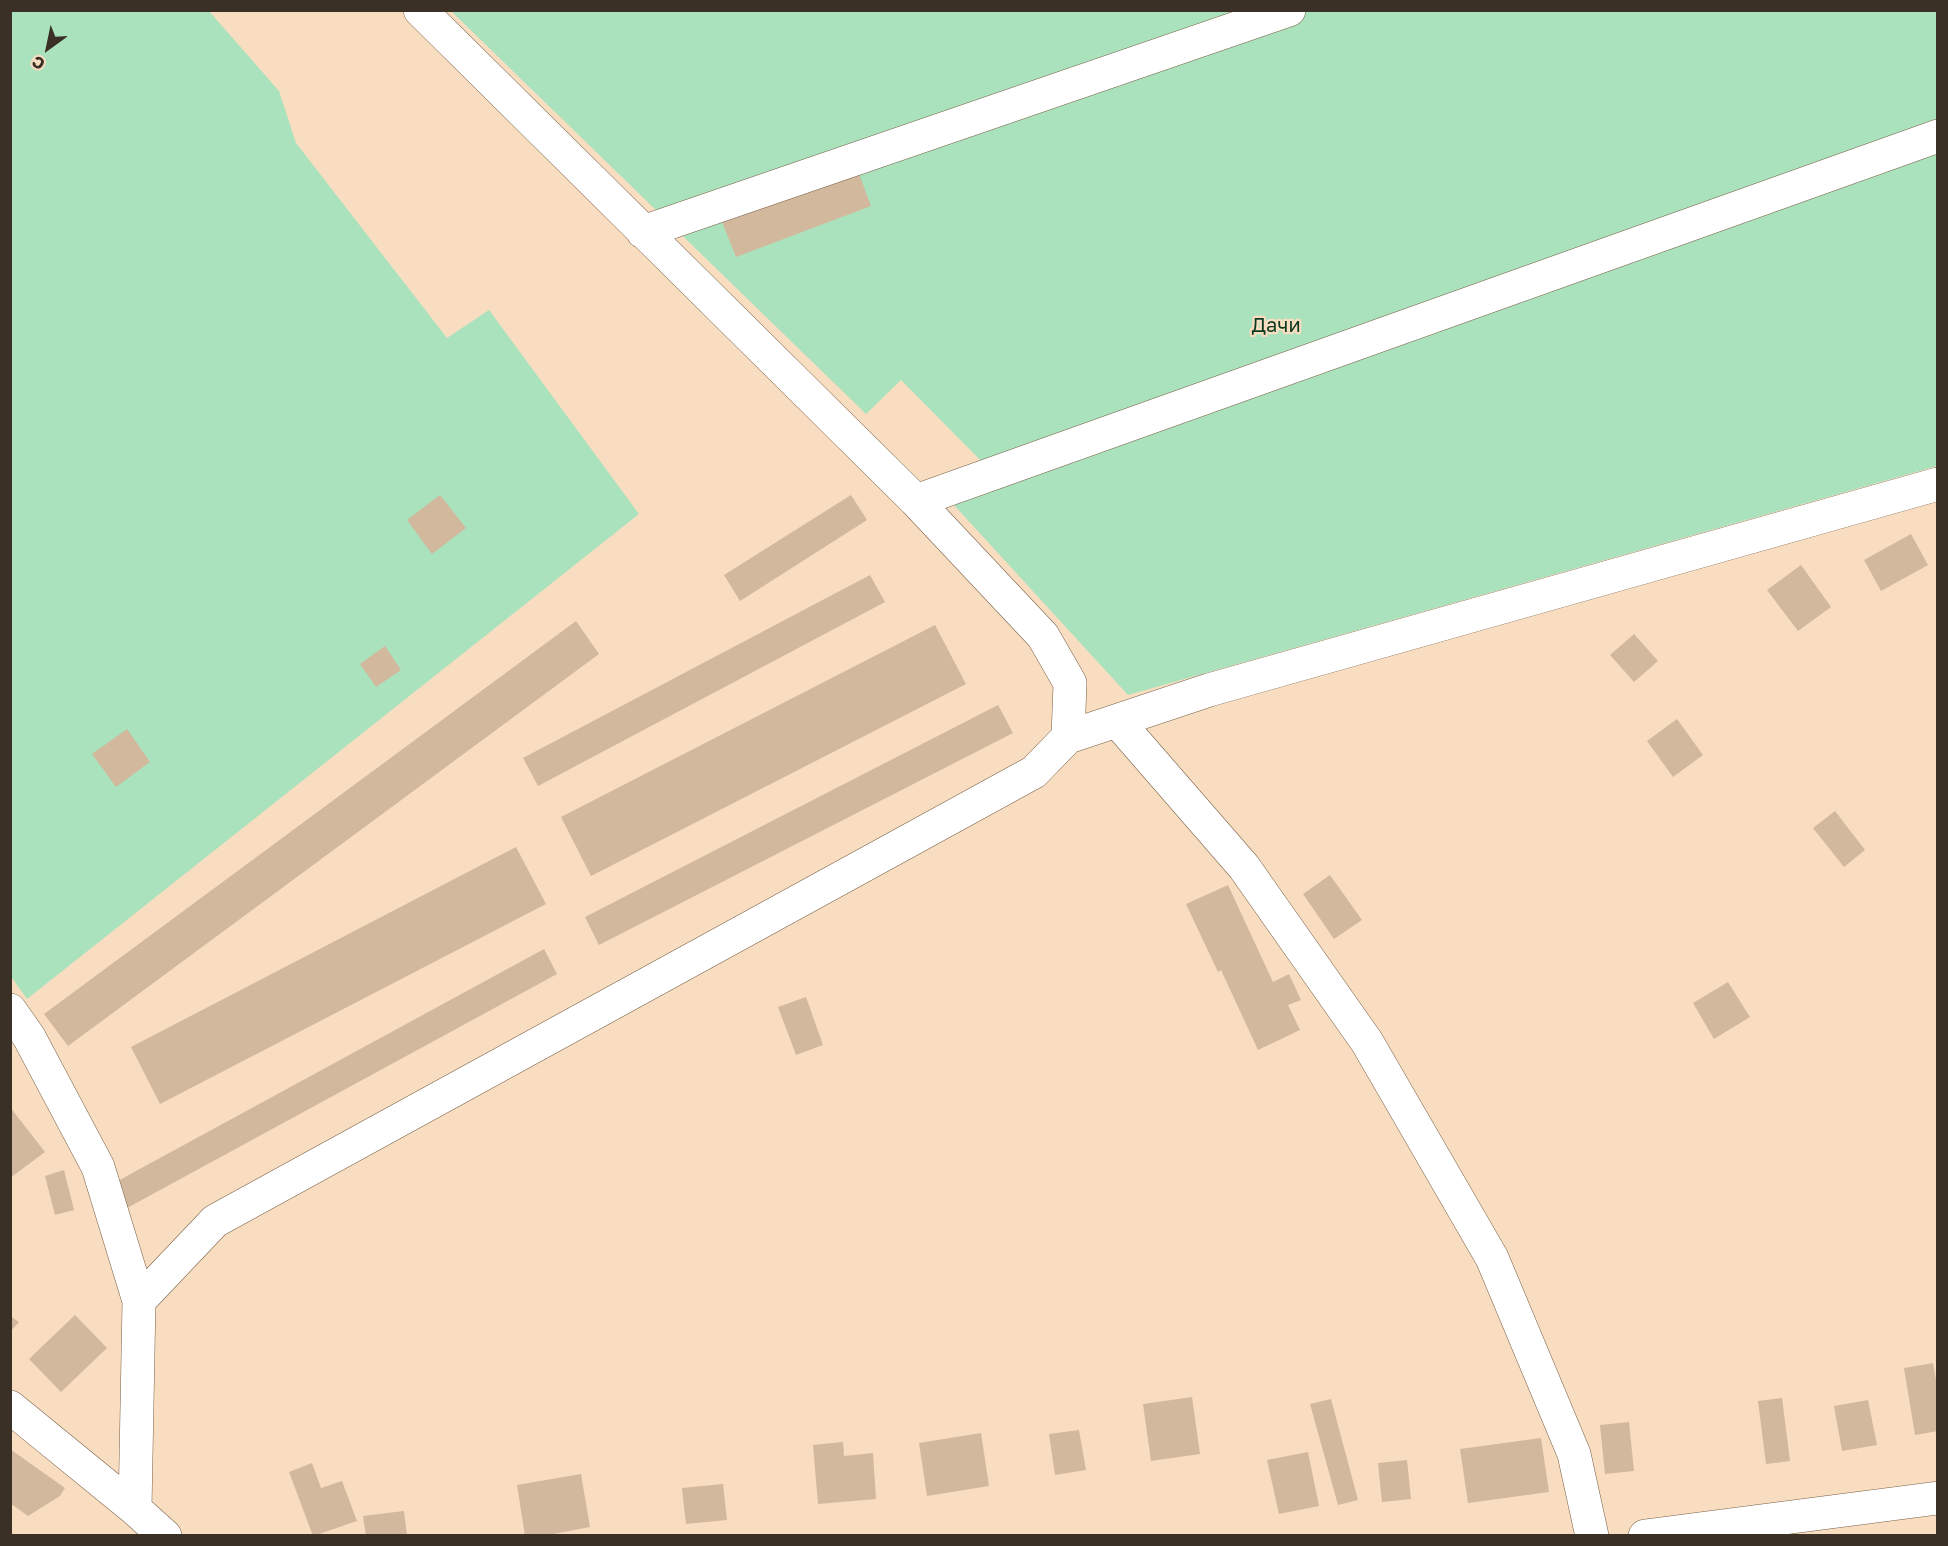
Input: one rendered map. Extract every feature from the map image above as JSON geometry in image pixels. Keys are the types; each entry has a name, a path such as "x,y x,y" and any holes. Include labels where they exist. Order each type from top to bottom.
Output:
{"street":[{"path":"420,10 916,501 1043,636 1070,683 1068,737"},
{"path":"643,232 1289,10"},
{"path":"916,501 1938,136"},
{"path":"139,1301 215,1221 1034,772 1068,737 1232,684 1938,484"},
{"path":"1118,722 1244,867 1367,1042 1492,1258 1574,1454 1592,1536"},
{"path":"10,1010 29,1037 98,1167 139,1301 135,1509"},
{"path":"10,1407 165,1536"},
{"path":"1645,1536 1938,1498"}],"green space":[{"path":"10,11 209,11 279,91 296,143 447,338 489,310 639,514 27,999 10,975"},
{"name":"Дачи","path":"451,11 1937,11 1937,466 1128,695 953,504 1001,481 901,380 866,414"}],"building":[{"path":"855,163 871,206 736,257 719,214"},
{"path":"440,495 466,528 432,554 407,520"},
{"path":"851,495 867,520 740,601 724,575"},
{"path":"1911,534 1928,565 1881,591 1864,560"},
{"path":"1801,565 1831,607 1798,631 1767,590"},
{"path":"870,575 885,602 538,786 523,758"},
{"path":"576,621 599,654 68,1046 44,1014"},
{"path":"935,625 966,684 591,876 561,817"},
{"path":"1634,634 1658,661 1634,682 1610,655"},
{"path":"385,646 401,670 376,687 360,664"},
{"path":"998,705 1013,733 599,945 585,917"},
{"path":"1677,719 1703,755 1673,777 1647,741"},
{"path":"127,729 150,762 116,787 92,754"},
{"path":"1835,811 1865,850 1844,867 1813,828"},
{"path":"516,847 546,904 160,1104 131,1047"},
{"path":"1330,875 1362,920 1334,939 1303,894"},
{"path":"1228,885 1273,982 1289,974 1301,1000 1288,1005 1300,1030 1258,1050 1221,970 1218,972 1186,904"},
{"path":"544,949 557,974 127,1208 114,1183"},
{"path":"1728,982 1750,1017 1714,1039 1693,1003"},
{"path":"806,997 823,1045 796,1055 778,1007"},
{"path":"10,1107 45,1152 10,1178"},
{"path":"64,1170 74,1210 55,1215 45,1176"},
{"path":"75,1315 107,1348 61,1392 29,1359"},
{"path":"10,1316 19,1322 10,1332"},
{"path":"1933,1363 1938,1391 1938,1431 1915,1435 1904,1368"},
{"path":"1192,1397 1200,1454 1151,1461 1143,1404"},
{"path":"1782,1398 1790,1461 1766,1464 1758,1401"},
{"path":"1331,1399 1358,1500 1338,1505 1310,1404"},
{"path":"1868,1400 1877,1445 1842,1451 1834,1406"},
{"path":"1629,1422 1634,1471 1605,1474 1600,1425"},
{"path":"1079,1430 1086,1470 1055,1475 1049,1434"},
{"path":"981,1433 989,1486 927,1496 919,1443"},
{"path":"1541,1438 1549,1492 1468,1503 1460,1449"},
{"path":"843,1442 844,1456 873,1453 876,1499 818,1504 813,1445"},
{"path":"10,1449 65,1488 60,1496 28,1516 10,1503"},
{"path":"1308,1452 1319,1506 1279,1514 1267,1460"},
{"path":"1407,1460 1411,1499 1382,1502 1378,1463"},
{"path":"312,1463 321,1488 342,1481 357,1521 313,1536 289,1472"},
{"path":"581,1474 590,1527 543,1536 525,1536 517,1485"},
{"path":"723,1484 727,1520 686,1524 682,1488"},
{"path":"404,1511 407,1536 366,1536 363,1516"}]}
